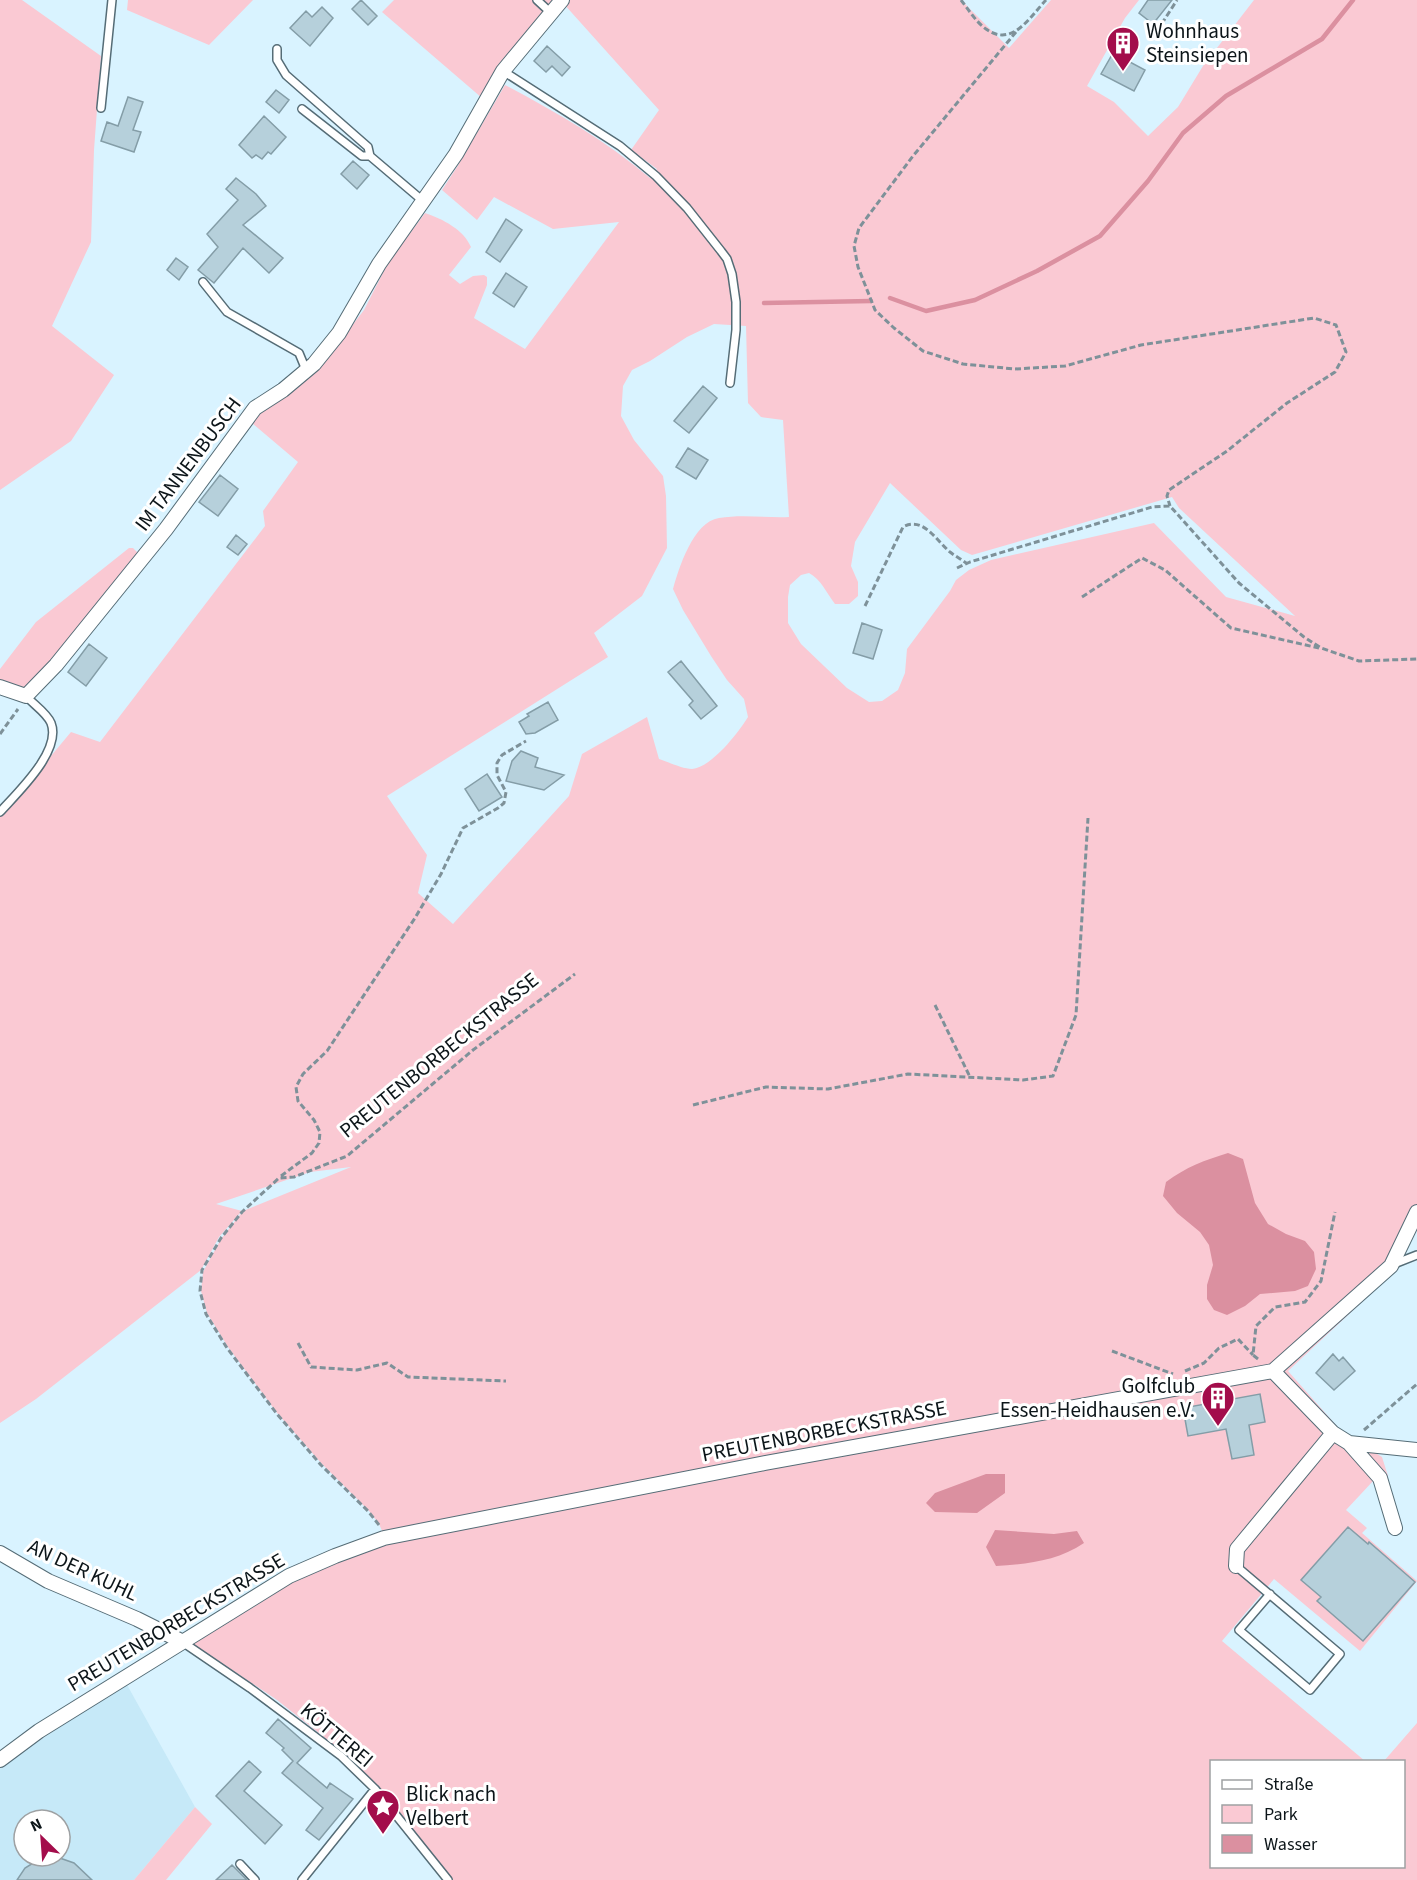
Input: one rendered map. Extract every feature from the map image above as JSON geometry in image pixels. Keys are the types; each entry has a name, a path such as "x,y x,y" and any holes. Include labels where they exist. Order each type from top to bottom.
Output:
{"street":[{"name":"IM TANNENBUSCH","path":"26,696 56,665 166,529 255,408 283,390 314,364 339,333 380,264 456,154 503,71 562,0"},
{"path":"0,687 26,696"},
{"path":"1395,1528 1380,1478 1349,1443 1333,1433 1274,1371 1391,1266 1417,1212"},
{"name":"PREUTENBORBECKSTRASSE","path":"0,1760 39,1731 289,1576 384,1538 777,1461 1274,1371"},
{"path":"1236,1566 1237,1549 1333,1433"},
{"path":"1349,1443 1417,1450"},
{"name":"AN DER KUHL","path":"0,1553 48,1581 181,1641"}],"lane":[{"path":"100,108 112,0"},
{"path":"537,0 551,13"},
{"path":"277,49 277,60 286,75 368,147 370,156 424,202"},
{"path":"503,71 629,153 657,176 721,250 732,274 736,302 736,330 730,382"},
{"path":"302,109 362,156 370,156"},
{"path":"203,282 227,312 299,353 306,370"},
{"path":"0,812 43,762 53,736 50,722 26,696"},
{"path":"1391,1266 1417,1255"},
{"path":"1236,1566 1270,1594 1340,1653 1310,1690 1239,1630 1270,1594"},
{"name":"KÖTTEREI","path":"181,1641 250,1688 341,1756 375,1790 448,1880"},
{"path":"302,1880 375,1790"},
{"path":"240,1864 255,1880"}],"path":[{"path":"961,0 986,29 1004,36 1016,32"},
{"path":"1046,0 1016,32 901,171 859,228 854,246 858,267 875,310 923,351 963,364 1015,369 1065,366 1141,345 1314,318 1336,325 1346,352 1335,372 1287,403 1227,451 1169,490 1167,496 1170,506 1239,583 1304,637 1321,648"},
{"path":"1152,39 1177,0"},
{"path":"957,568 966,563 1141,511 1170,506"},
{"path":"865,606 903,527 909,524 920,525 966,563"},
{"path":"1082,597 1142,558 1165,570 1231,628 1321,648 1359,660 1417,659"},
{"path":"0,734 26,696"},
{"path":"279,1178 312,1153 319,1143 320,1132 314,1120 298,1101 296,1087 303,1074 327,1051 415,918 441,874 463,828 504,803 506,792 497,775 497,763 502,755 526,741"},
{"path":"693,1105 766,1087 828,1089 908,1074 1023,1080 1053,1076 1076,1015 1088,818"},
{"name":"PREUTENBORBECKSTRASSE","path":"384,1538 378,1523 321,1465 284,1422 234,1357 206,1314 200,1291 202,1270 221,1238 242,1212 279,1178 294,1177 347,1156 473,1050 575,974"},
{"path":"935,1005 970,1077"},
{"path":"1253,1355 1256,1326 1275,1307 1305,1302 1321,1281 1335,1212"},
{"path":"1184,1371 1204,1363 1220,1348 1238,1339 1253,1355 1274,1371"},
{"path":"298,1343 311,1366 357,1371 387,1363 408,1377 506,1381"},
{"path":"1112,1351 1174,1374"},
{"path":"1349,1443 1417,1384"}],"shaded area":[{"path":"126,1683 195,1807 134,1880 0,1880 0,1767"}],"green space":[{"path":"0,0 22,0 101,56 94,150 91,242 52,326 114,375 71,441 0,490"},
{"path":"128,0 253,0 209,45 127,10"},
{"path":"394,0 961,0 1009,48 1051,0 1139,0 1125,18 1087,86 1114,102 1148,136 1178,107 1203,66 1254,0 1417,0 1417,1224 1394,1272 1288,1371 1342,1432 1382,1457 1388,1476 1374,1480 1346,1510 1367,1528 1362,1533 1417,1581 1360,1651 1274,1579 1222,1641 1364,1760 1210,1760 1210,1868 1405,1868 1405,1760 1385,1760 1417,1723 1417,1880 450,1880 432,1854 353,1760 277,1700 189,1641 289,1577 385,1537 369,1511 322,1464 277,1413 228,1347 207,1313 201,1291 203,1272 221,1239 243,1211 351,1167 310,1172 216,1204 242,1211 219,1237 201,1270 36,1399 0,1423 0,817 71,732 100,742 265,526 263,511 298,462 252,423 262,412 309,376 328,357 364,310 388,263 425,213 452,226 463,235 471,247 449,275 460,284 473,276 487,277 487,285 474,318 525,349 619,222 553,229 494,197 477,220 442,190 505,85 580,128 650,178 657,169 631,150 659,110 563,3 482,98 382,12","holes":["714,324 746,326 748,403 761,417 783,420 789,517 736,516 710,521 688,547 673,589 711,656 727,680 744,699 748,717 716,756 700,767 692,769 659,759 647,717 582,754 569,796 453,924 418,893 427,855 387,796 608,657 594,633 642,596 667,548 666,496 663,476 634,440 621,416 623,386 632,370 687,337","890,483 961,550 972,555 1172,497 1179,508 1295,616 1226,597 1154,523 991,560 969,570 956,580 907,649 905,673 898,690 882,701 869,702 847,688 801,644 788,623 790,585 801,575 809,573 813,576 835,604 849,604 858,596 858,582 851,566 855,542"]},
{"path":"129,548 133,548 142,557 25,693 0,683 0,669 36,622"},
{"path":"195,1807 212,1824 166,1880 134,1880"}],"water":[{"path":"1228,1153 1243,1159 1255,1203 1268,1224 1305,1241 1314,1252 1316,1269 1308,1286 1295,1291 1260,1294 1245,1306 1227,1315 1214,1310 1207,1299 1207,1285 1213,1265 1209,1245 1200,1232 1177,1213 1163,1196 1166,1182 1173,1177 1196,1164"},
{"path":"986,1474 1005,1474 1005,1493 977,1513 935,1512 926,1503 935,1493"},
{"path":"995,1530 1054,1534 1077,1531 1084,1543 1063,1554 1042,1561 996,1566 986,1547"}],"building":[{"path":"361,0 377,16 368,25 352,9"},
{"path":"1148,0 1172,0 1153,24 1139,13"},
{"path":"322,7 333,18 310,46 290,28 306,11 312,17"},
{"path":"547,46 570,67 562,76 552,66 546,72 534,61"},
{"name":"Wohnhaus Steinsiepen","path":"1113,53 1145,70 1134,91 1101,74"},
{"path":"276,90 289,100 279,113 266,102"},
{"path":"128,97 143,102 133,130 141,132 134,152 101,141 107,122 118,126"},
{"path":"264,116 286,137 271,154 268,152 262,159 256,155 252,158 239,145"},
{"path":"353,161 369,175 357,189 341,174"},
{"path":"236,178 256,194 266,206 243,225 283,258 269,273 243,248 214,283 198,270 218,247 207,234 238,200 226,189"},
{"path":"506,219 522,230 500,262 486,252"},
{"path":"176,258 188,267 179,280 167,270"},
{"path":"506,273 527,287 514,307 493,293"},
{"path":"703,386 717,398 689,433 674,421"},
{"path":"688,448 708,460 696,479 676,467"},
{"path":"220,475 238,489 218,516 199,502"},
{"path":"236,535 247,544 238,555 227,547"},
{"path":"862,623 882,630 873,659 853,653"},
{"path":"89,644 107,658 86,686 68,672"},
{"path":"681,661 717,706 701,719 689,705 693,701 668,672"},
{"path":"548,702 558,720 535,733 526,734 519,722 529,716 527,714"},
{"path":"521,751 538,758 535,767 564,775 544,790 506,781 512,761"},
{"path":"487,774 502,797 479,811 465,789"},
{"path":"1333,1354 1339,1361 1343,1357 1355,1371 1334,1390 1316,1373"},
{"name":"Golfclub Essen-Heidhausen e.V.","path":"1260,1394 1265,1422 1249,1425 1254,1455 1232,1459 1226,1429 1188,1436 1183,1408"},
{"path":"1348,1527 1415,1582 1363,1641 1317,1601 1321,1597 1301,1580"},
{"path":"278,1719 311,1748 297,1763 327,1788 330,1783 353,1799 319,1840 306,1830 323,1808 282,1773 293,1761 282,1750 284,1748 266,1733"},
{"path":"249,1761 261,1772 244,1791 282,1825 265,1844 216,1796"},
{"path":"72,1862 92,1880 17,1880 25,1868 72,1868"},
{"path":"232,1865 247,1880 216,1880"}],"waterway":[{"path":"890,298 926,311 975,300 1037,271 1100,236 1148,181 1183,133 1226,96 1322,39 1353,0"},
{"path":"764,303 871,301"}],"place":[{"name":"Wohnhaus Steinsiepen","path":"1123,72"},
{"name":"Golfclub Essen-Heidhausen e.V.","path":"1218,1427"},
{"name":"Blick nach Velbert","path":"383,1835"}]}
